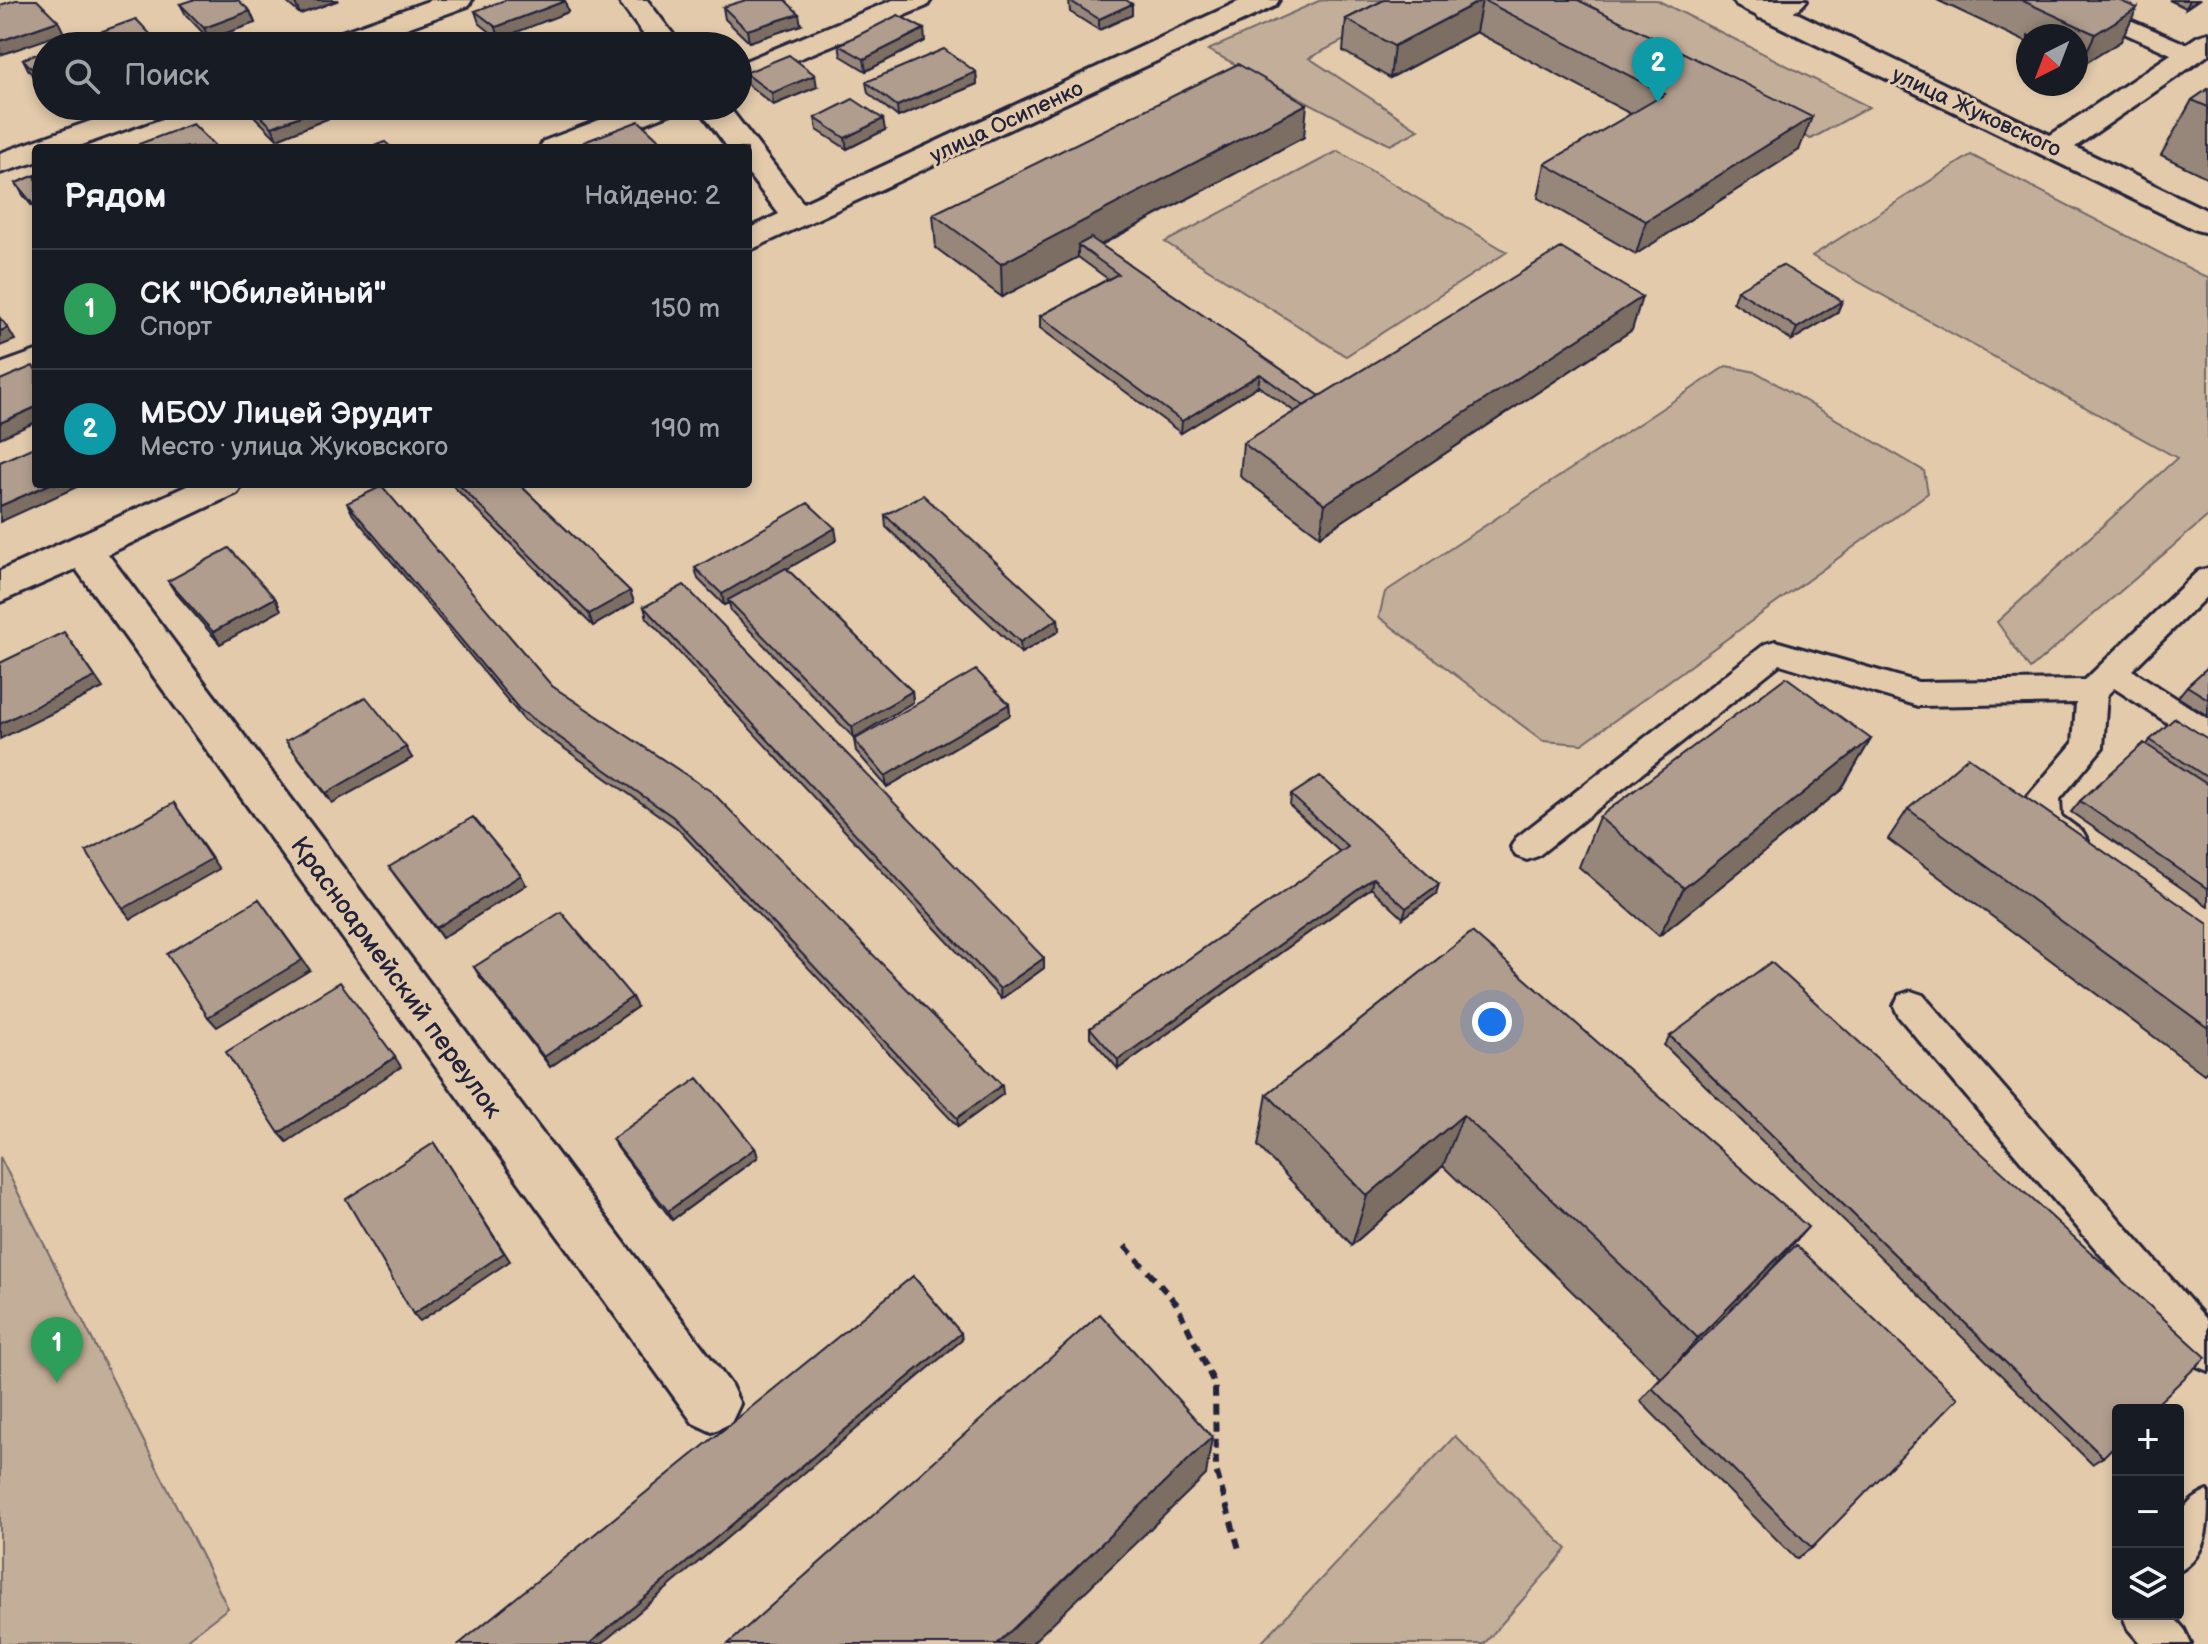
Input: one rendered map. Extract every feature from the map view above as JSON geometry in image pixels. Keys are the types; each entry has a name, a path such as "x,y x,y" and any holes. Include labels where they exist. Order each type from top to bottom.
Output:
{"street":[{"path":"368,32 458,0"},
{"path":"632,0 656,32"},
{"path":"752,69 917,0"},
{"name":"улица Осипенко","path":"752,239 1265,0"},
{"name":"улица Жуковского","path":"1770,4 2208,223"},
{"path":"2054,147 2199,48"},
{"path":"56,144 123,120"},
{"path":"565,144 627,120"},
{"path":"723,120 741,144"},
{"path":"0,164 32,152"},
{"path":"752,158 798,218"},
{"path":"0,377 32,364"},
{"path":"0,588 215,488"},
{"name":"Красноармейский переулок","path":"83,549 712,1404"}],"lane":[{"path":"2066,0 2199,48"},
{"path":"2096,858 2046,822 2044,796 2088,747 2102,681 2208,578"},
{"path":"1527,847 1775,652 1918,694 2102,681 2208,734"},
{"path":"1911,1006 2208,1351"},
{"path":"2180,1548 2208,1512"},
{"path":"2148,1620 2169,1644"}],"path":[{"path":"1125,1246 1176,1303 1215,1385 1216,1470 1239,1549"}],"shaded area":[{"path":"1321,0 1422,0 1309,58 1419,130 1390,145 1208,50"},
{"path":"1530,0 1657,0 1869,107 1811,139"},
{"path":"1338,151 1507,252 1346,356 1165,242"},
{"path":"1971,155 2208,278 2208,516 2030,669 1997,622 2177,458 1812,256"},
{"path":"1726,366 1756,372 1924,471 1928,493 1582,744 1543,741 1379,617 1385,592"},
{"path":"0,1157 228,1608 181,1644 0,1644"},
{"path":"1455,1436 1567,1549 1484,1644 1260,1644"}],"building":[{"path":"16,0 37,0 58,21 0,41 0,5"},
{"path":"192,0 238,0 250,11 204,28 180,4"},
{"path":"505,0 565,1 496,27 475,11"},
{"path":"746,0 785,0 799,14 747,30 723,7"},
{"path":"1069,0 1126,0 1132,4 1099,19"},
{"path":"1384,0 1482,0 1394,46 1346,19"},
{"path":"1483,0 1578,0 1812,117 1646,221 1545,164 1665,94"},
{"path":"2021,0 2118,0 2137,8 2095,34 2088,31 2088,24 2073,24"},
{"path":"898,15 924,29 864,59 839,45"},
{"path":"136,19 148,32 100,32"},
{"path":"944,49 976,72 897,106 866,82"},
{"path":"789,55 815,75 772,93 752,78 752,70"},
{"path":"32,56 32,69 23,59"},
{"path":"1238,64 1307,104 1001,264 933,214"},
{"path":"2208,89 2208,107 2192,100"},
{"path":"853,99 883,119 845,138 815,118"},
{"path":"265,120 290,120 272,127"},
{"path":"639,121 664,144 586,144 584,142"},
{"path":"193,124 213,144 139,144"},
{"path":"32,177 32,203 16,183"},
{"path":"1091,238 1320,396 1304,406 1260,374 1182,421 1040,316 1118,274 1078,245"},
{"path":"1561,248 1642,297 1325,504 1243,443"},
{"path":"1782,265 1842,301 1797,328 1737,290"},
{"path":"0,318 8,328 0,331"},
{"path":"32,366 32,409 0,423 0,380"},
{"path":"32,448 32,488 41,488 0,506 0,462"},
{"path":"384,488 552,686 712,792 1002,1085 957,1118 673,817 519,709 347,503"},
{"path":"462,488 523,488 630,591 589,614"},
{"path":"923,495 1058,619 1020,642 885,515"},
{"path":"808,503 835,528 722,594 695,568"},
{"path":"229,548 275,598 213,632 168,581"},
{"path":"786,568 912,691 852,727 728,600"},
{"path":"684,585 1044,958 1000,989 644,607"},
{"path":"64,632 95,677 0,724 0,663"},
{"path":"2208,667 2208,699 2187,686"},
{"path":"976,670 1009,704 885,776 854,740"},
{"path":"1786,677 1871,739 1684,888 1599,817"},
{"path":"366,697 406,747 326,793 286,741"},
{"path":"2175,718 2208,739 2208,778 2150,740"},
{"path":"2144,743 2208,785 2208,889 2080,801"},
{"path":"1968,757 2208,924 2208,1028 1908,809"},
{"path":"1320,776 1439,884 1406,908 1373,878 1118,1060 1090,1028 1348,847 1291,795"},
{"path":"174,803 211,859 123,909 86,851"},
{"path":"473,817 521,875 436,928 389,867"},
{"path":"259,899 302,960 208,1017 167,954"},
{"path":"561,912 632,997 544,1057 474,967"},
{"path":"1472,932 1808,1227 1698,1338 1463,1115 1367,1196 1267,1094"},
{"path":"1771,962 2206,1357 2157,1404 2112,1404 2112,1448 2103,1457 1670,1036"},
{"path":"340,982 395,1057 279,1133 226,1052"},
{"path":"698,1078 755,1148 668,1211 612,1139"},
{"path":"434,1143 504,1253 413,1314 346,1199"},
{"path":"1796,1245 1958,1398 1812,1548 1652,1388"},
{"path":"913,1276 961,1333 589,1644 459,1644"},
{"path":"1100,1314 1212,1437 997,1644 728,1644"}],"place":[{"name":"МБОУ Лицей Эрудит","path":"1658,103"},
{"name":"СК \"Юбилейный\"","path":"57,1383"}]}
